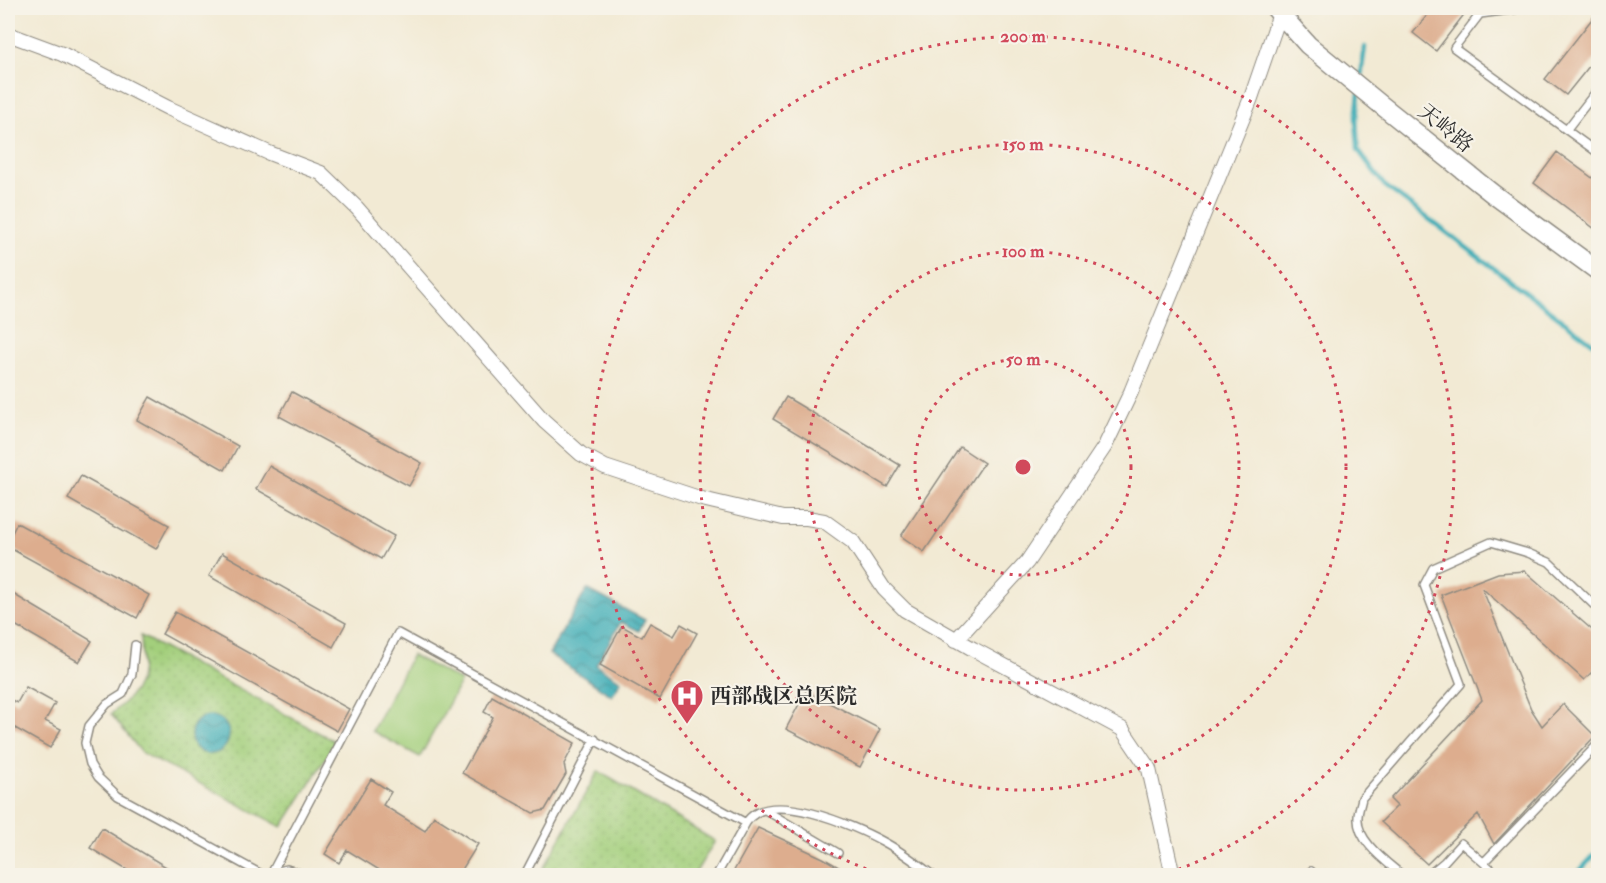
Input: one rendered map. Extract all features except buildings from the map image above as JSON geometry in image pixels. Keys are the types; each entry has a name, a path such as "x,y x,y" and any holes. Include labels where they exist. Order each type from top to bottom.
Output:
{"street":[{"name":"天岭路","path":"1279,9 1308,45 1380,104 1493,194 1599,271"},
{"path":"956,640 1027,562 1105,446 1131,392 1247,108 1279,9"},
{"path":"8,34 62,54 178,112 269,153 321,173 357,208 544,421 581,454 605,467 702,499 783,518 824,521 853,542 884,589 905,610 1122,729 1149,769 1173,876"}],"lane":[{"path":"1525,8 1480,14 1454,48 1599,153"},
{"path":"1567,129 1599,89"},
{"path":"1403,876 1363,837 1357,819 1362,798 1461,684 1424,585 1433,568 1491,542 1549,562 1599,609"},
{"path":"271,874 348,733 398,633 746,823"},
{"path":"135,645 132,675 123,694 107,704 89,726 85,743 90,764 98,777 118,796 263,875 287,869 309,876"},
{"path":"524,876 596,740"},
{"path":"1484,862 1599,744"},
{"path":"763,809 838,853"},
{"path":"716,876 750,815 763,809 805,810 844,824 884,842 934,876"},
{"path":"1427,876 1461,843 1499,876"}],"green space":[{"path":"141,636 336,742 282,827 142,753 111,714 130,696 140,680"},
{"path":"412,655 461,681 420,757 372,731"},
{"path":"598,771 715,841 694,875 539,876"}],"water":[{"path":"587,589 645,620 639,631 621,622 596,665 621,681 612,696 549,654"},
{"path":"210,716 223,722 229,735 223,748 210,754 197,748 191,735 197,722"}],"waterway":[{"path":"1360,83 1365,47"},
{"path":"1359,94 1356,118 1358,150 1384,185 1598,347"},
{"path":"1575,876 1598,851"}],"place":[{"name":"西部战区总医院","path":"687,725"}]}
